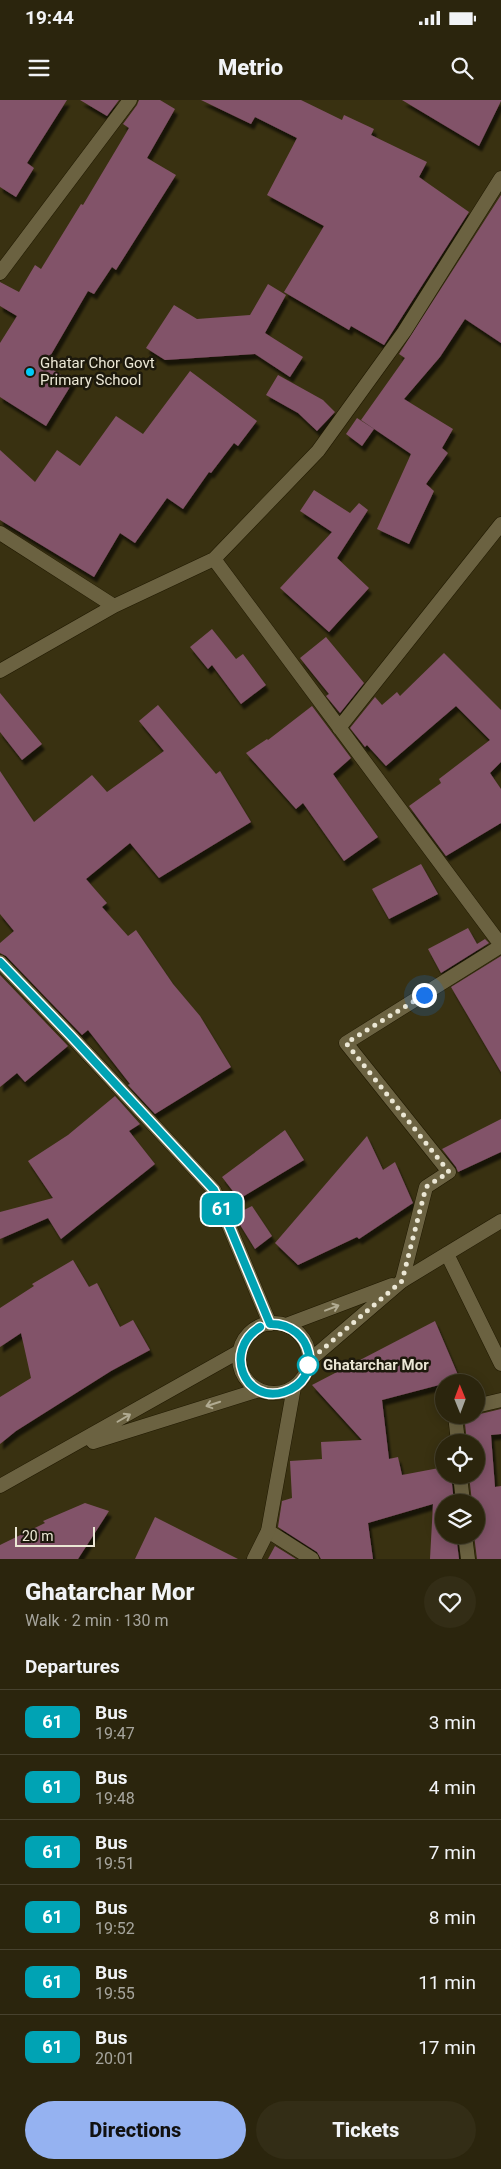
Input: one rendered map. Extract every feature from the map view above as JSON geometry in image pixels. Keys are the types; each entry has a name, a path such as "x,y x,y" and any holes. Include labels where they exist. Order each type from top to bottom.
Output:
{"street":[{"path":"0,274 130,100"},
{"path":"0,671 114,606 214,559 318,451 404,332 501,178"},
{"path":"340,728 501,524"},
{"path":"0,533 114,606"},
{"path":"214,559 501,945 346,1043 449,1172 426,1187 402,1281"},
{"path":"0,962 214,1190 270,1324"},
{"path":"310,1360 402,1281 501,1221"},
{"path":"447,1254 501,1364"},
{"path":"286,1326 402,1281"},
{"path":"270,1324 286,1326 296,1331 308,1349 310,1360 302,1380 294,1387 283,1392 271,1393 259,1390 250,1384 243,1374 240,1363 240,1351 250,1333 270,1324"},
{"path":"0,1486 240,1351"},
{"path":"254,1559 268,1530 294,1387"},
{"path":"66,1450 259,1390"},
{"path":"485,1404 501,1400"},
{"path":"268,1530 312,1559"},
{"path":"467,1544 468,1559"}],"building":[{"path":"0,100 67,100 27,163 34,168 16,197 0,187"},
{"path":"80,100 119,100 107,116"},
{"path":"139,100 160,100 175,109 147,158 176,175 116,270 112,267 94,294 88,291 45,365 73,382 46,426 0,397 0,343 17,316 0,306 0,282 19,292 35,265 41,269 81,204 83,205 129,128 123,124"},
{"path":"201,100 301,100 342,120 344,115 374,129 371,135 427,162 419,177 469,212 384,345 351,326 349,330 284,292 324,226 267,195 297,138 255,117 251,124"},
{"path":"402,100 501,100 501,101 479,146"},
{"path":"501,195 501,343 465,319 440,357 404,399 453,429 442,448 448,453 426,484 434,491 409,544 377,529 411,454 361,420 405,358 399,354"},
{"path":"268,284 286,295 265,333 303,357 290,377 255,354 165,360 146,348 174,305 197,319 250,315"},
{"path":"190,371 257,421 238,446 234,443 211,473 209,472 183,509 167,498 135,543 120,533 94,577 0,520 0,450 35,482 57,450 80,466 116,416 143,434"},
{"path":"278,375 323,400 335,412 317,431 298,413 266,395"},
{"path":"357,418 374,429 362,446 346,434"},
{"path":"314,490 350,513 359,503 368,510 337,558 369,588 329,632 280,588 332,532 300,511"},
{"path":"212,629 236,659 243,654 266,685 241,704 212,665 208,669 190,647"},
{"path":"326,637 364,683 340,713 326,696 329,694 300,658"},
{"path":"444,653 501,710 501,762 490,773 501,789 501,823 446,856 409,806 441,783 439,779 490,740 456,706 386,766 367,745 365,747 350,728 375,697 382,705 397,692 400,696"},
{"path":"0,693 42,744 22,760 0,732"},
{"path":"158,705 216,774 220,771 251,822 159,878 130,843 86,879 107,903 102,907 128,936 136,930 173,984 200,1016 231,1067 155,1114 128,1085 130,1084 88,1030 82,1035 6,956 0,953 0,943 14,931 0,914 0,771 34,822 92,775 107,792 164,751 139,721"},
{"path":"312,706 351,758 333,774 378,837 344,861 303,803 296,809 246,753 268,740"},
{"path":"421,864 438,894 389,919 372,889"},
{"path":"468,928 477,944 485,939 489,943 441,973 428,949"},
{"path":"501,956 501,1072 451,987"},
{"path":"0,975 68,1046 25,1082 17,1073 0,1087"},
{"path":"115,1096 140,1124 129,1131 155,1164 61,1239 48,1218 0,1239 0,1212 53,1198 28,1161 68,1135"},
{"path":"501,1119 501,1152 458,1172 442,1149"},
{"path":"285,1130 304,1160 239,1199 222,1177"},
{"path":"367,1136 383,1170 395,1162 413,1203 359,1239 357,1237 298,1265 275,1243"},
{"path":"252,1206 272,1236 255,1249 234,1215"},
{"path":"73,1260 89,1287 97,1283 120,1327 133,1320 150,1350 111,1371 16,1431 0,1444 0,1397 31,1378 21,1333 0,1347 0,1308 34,1286 32,1284"},
{"path":"435,1321 458,1374 435,1374 435,1386 382,1400 389,1459 398,1457 402,1475 435,1469 435,1484 452,1484 453,1494 435,1494 435,1544 457,1544 459,1559 430,1559 433,1504 368,1523 373,1559 321,1559 317,1552 278,1527 282,1501 292,1498 290,1461 322,1459 321,1442 362,1440 312,1385"},
{"path":"501,1409 501,1434 491,1435 495,1487 501,1486 501,1559 477,1559 475,1544 485,1544 485,1494 471,1494 470,1484 485,1484 485,1434 466,1434 465,1424 485,1424 485,1413"},
{"path":"85,1503 109,1511 78,1559 0,1559 0,1545 45,1523 43,1521"},
{"path":"155,1517 238,1559 135,1559"},
{"path":"275,1546 296,1559 268,1559"}],"bus line":[{"name":"61","path":"0,962 214,1190 270,1324 286,1326 296,1331 308,1349 310,1360 307,1370 302,1380 294,1387 283,1392 271,1393 259,1390 250,1384 243,1374 240,1363 240,1351 250,1333 260,1327"}],"place":[{"name":"Ghatar Chor Govt Primary School","path":"30,372"},
{"name":"Ghatarchar Mor","path":"308,1365"}],"route":[{"path":"308,1365 310,1360 402,1281 426,1187 449,1172 346,1043 424,995"}]}
